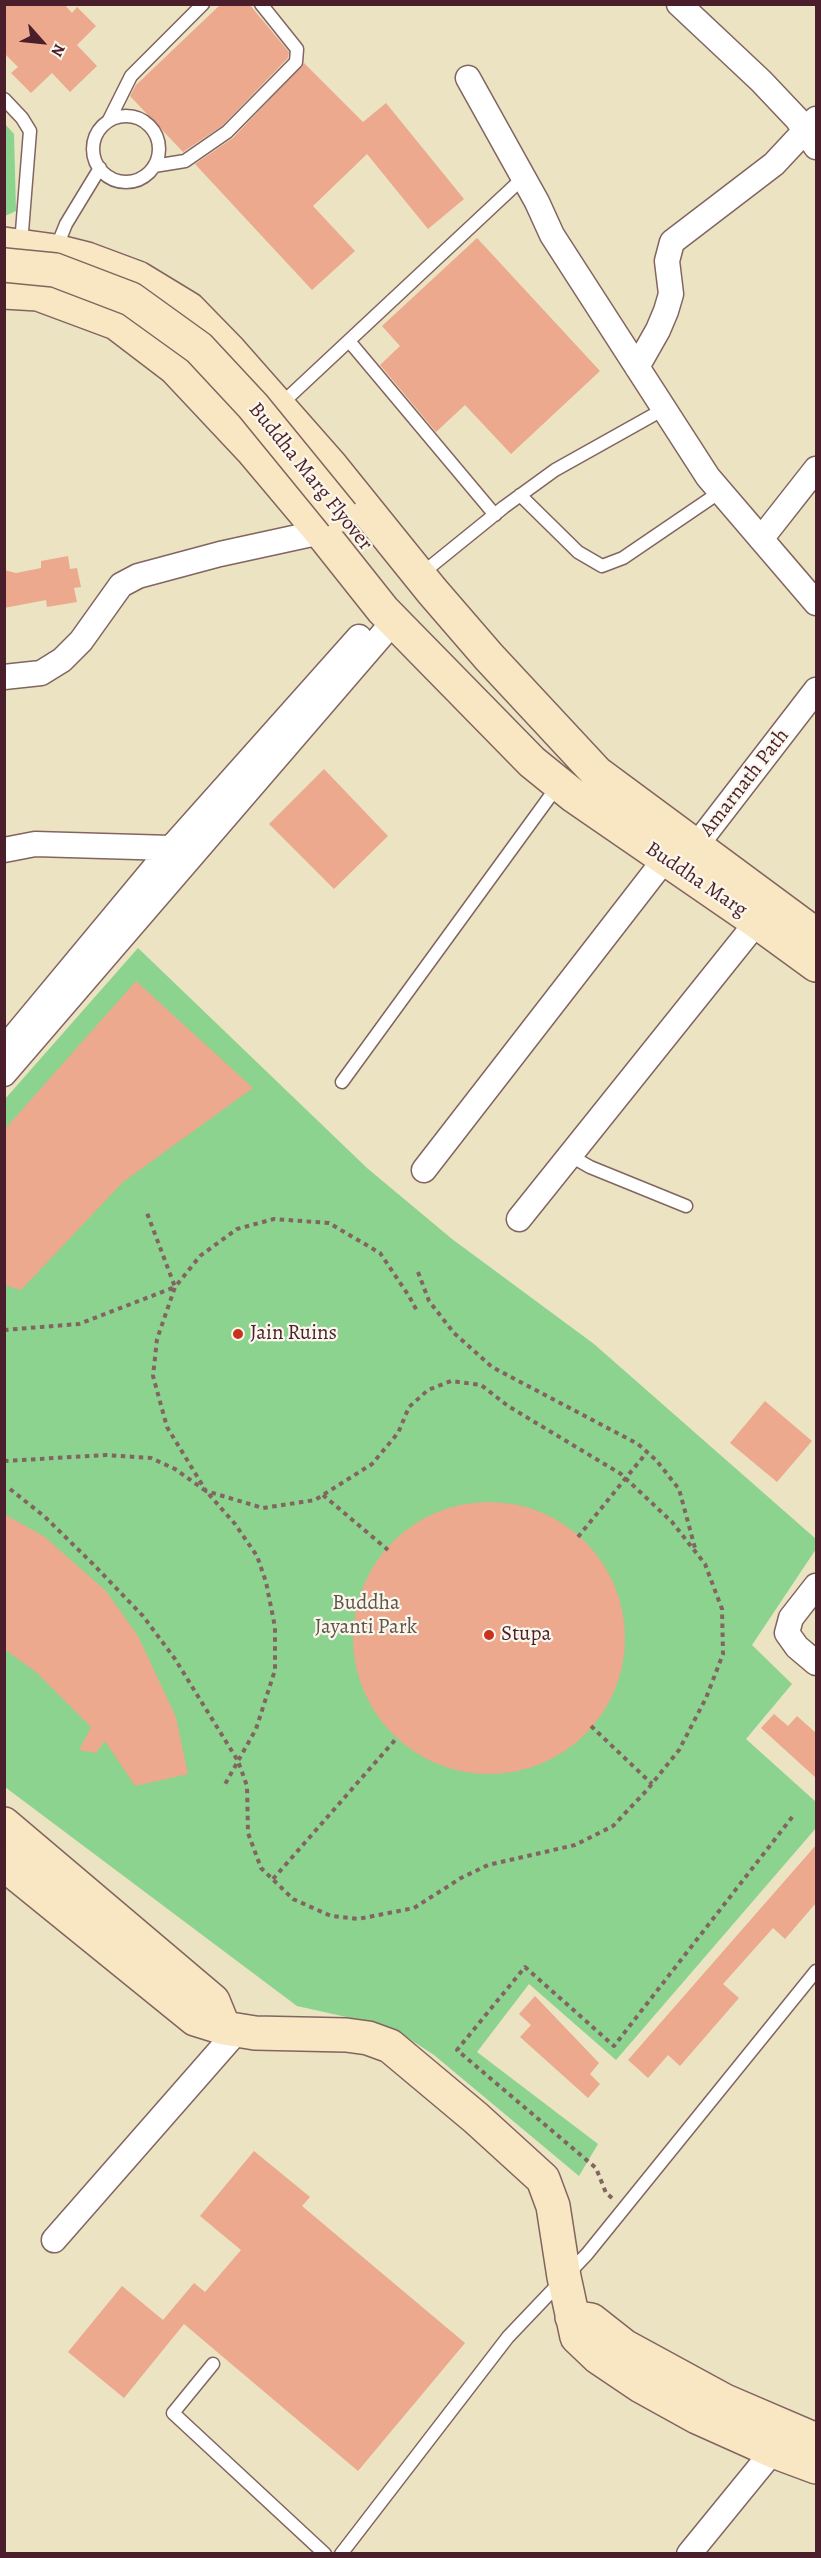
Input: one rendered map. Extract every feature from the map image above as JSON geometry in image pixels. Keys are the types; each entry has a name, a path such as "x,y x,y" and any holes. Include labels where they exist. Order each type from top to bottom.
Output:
{"main road":[{"name":"Buddha Marg","path":"11,268 55,251 87,259 138,278 189,309 332,467 419,576 489,657 597,773 680,853 757,922 816,965"},
{"path":"11,268 38,294 116,323 175,368 252,450 389,615 532,762 562,774 597,773"},
{"name":"Buddha Marg Flyover","path":"11,268 55,270 131,299 199,348 253,406 448,643 562,774"},
{"name":"Buddha Marg","path":"562,774 680,853 816,935"},
{"path":"4,1824 213,2001 231,2029"},
{"path":"4,1864 195,2019 231,2029 255,2032 346,2034 368,2038 390,2046 476,2118 543,2179 553,2206 564,2277 577,2337 598,2356 641,2386 697,2417 773,2451 816,2467"},
{"path":"572,2317 591,2320 624,2346 725,2401 816,2440"}],"street":[{"path":"637,367 658,330 671,294 668,261 672,242 679,234 774,164 812,132 796,119 735,54 679,4"},
{"path":"468,78 545,216 552,235 708,477 816,603"},
{"path":"761,539 816,469"},
{"path":"4,677 41,673 62,660 81,641 121,585 138,576 220,554 321,532"},
{"path":"4,1074 68,986 182,851 389,615"},
{"name":"Amarnath Path","path":"424,1170 680,853 816,690"},
{"path":"4,850 34,844 182,851"},
{"path":"519,1219 757,922"},
{"path":"4,1049 68,986"},
{"path":"816,1586 791,1618 787,1633 797,1647 816,1663"},
{"path":"54,2240 231,2029"},
{"path":"689,2553 773,2451"}],"lane":[{"path":"203,4 131,76 109,120 96,137 95,158 107,176 127,182 138,179 154,166 185,161 227,132 296,62 297,49 261,4"},
{"path":"4,99 22,118 30,131 11,268"},
{"path":"109,120 130,116 141,119 150,126 156,134 159,145 154,166"},
{"path":"55,251 66,224 100,168"},
{"path":"279,406 524,177"},
{"path":"349,341 495,514"},
{"path":"419,576 495,514 555,470 664,409"},
{"path":"520,495 578,552 602,566 623,558 720,492"},
{"path":"342,1082 562,774"},
{"path":"569,1155 590,1167 686,1206"},
{"path":"341,2553 508,2337 587,2254 816,1971"},
{"path":"213,2364 173,2413 326,2553"}],"path":[{"path":"147,1213 176,1287"},
{"path":"225,1786 256,1729 275,1670 275,1627 266,1582 257,1556 235,1524 206,1491 167,1427 153,1376 157,1339 176,1287 200,1256 237,1229 274,1219 329,1223 380,1253 417,1311"},
{"path":"418,1272 429,1301 454,1333 492,1367 638,1444 647,1452 679,1489 696,1552"},
{"path":"4,1330 79,1324 176,1287"},
{"path":"4,1461 106,1455 152,1458 175,1469 206,1491 263,1508 315,1500 372,1464 398,1434 409,1407 428,1390 451,1381 481,1385 508,1406 627,1479 672,1522 705,1564 722,1609 723,1654 706,1698 680,1750 613,1826 575,1845 488,1865 461,1878 414,1908 358,1919 331,1916 293,1899 261,1868 248,1833 247,1786 238,1761 175,1659 143,1616 45,1517 10,1489"},
{"path":"578,1537 647,1452"},
{"path":"323,1495 388,1550"},
{"path":"591,1726 652,1784"},
{"path":"273,1880 395,1740"},
{"path":"606,2193 596,2168 457,2050 525,1967 614,2046 793,1816"}],"green space":[{"path":"5,124 14,134 16,211 5,216"},
{"name":"Buddha Jayanti Park","path":"138,948 367,1168 452,1239 594,1344 816,1539 816,1549 752,1645 792,1684 746,1739 816,1802 816,1828 616,2060 529,1984 477,2052 598,2144 579,2176 434,2055 405,2036 378,2024 297,2006 5,1787 5,1099"}],"building":[{"path":"4,4 64,4 72,13 77,7 96,26 77,45 97,66 70,92 52,73 31,93 11,73 18,67 4,53"},
{"path":"221,4 249,4 289,52 288,58 222,126 183,152 130,96 136,85"},
{"path":"304,63 363,122 386,103 464,199 428,229 367,154 313,206 355,251 312,290 195,164 233,138"},
{"path":"477,238 600,371 511,454 465,405 436,432 380,365 400,346 382,326"},
{"path":"68,556 70,569 77,568 81,587 74,588 77,602 47,607 46,600 4,608 4,570 16,573 41,568 41,561"},
{"path":"324,769 388,836 334,889 269,824"},
{"path":"136,981 253,1088 123,1182 21,1290 4,1285 4,1130"},
{"path":"765,1401 812,1441 777,1482 730,1443"},
{"name":"Stupa","path":"489,1502 528,1508 553,1518 585,1542 602,1563 614,1586 622,1612 625,1638 619,1677 609,1702 585,1734 564,1751 541,1763 515,1771 489,1774 450,1768 425,1758 393,1734 376,1713 364,1690 356,1664 353,1638 359,1599 369,1574 393,1542 414,1525 437,1513 463,1505"},
{"path":"4,1514 45,1537 106,1591 138,1636 176,1717 188,1774 135,1786 105,1741 96,1753 79,1750 91,1727 36,1672 4,1649"},
{"path":"774,1714 788,1726 797,1716 816,1733 816,1778 761,1728"},
{"path":"816,1845 816,1903 785,1939 773,1928 723,1984 739,1998 680,2066 668,2055 648,2078 628,2060"},
{"path":"535,1996 599,2063 590,2074 600,2084 588,2098 520,2037 531,2025 519,2014"},
{"path":"254,2151 310,2197 302,2206 465,2343 358,2471 184,2324 124,2398 68,2352 122,2286 163,2320 194,2283 205,2292 241,2250 200,2216"}],"place":[{"name":"Jain Ruins","path":"238,1334"},
{"name":"Stupa","path":"489,1635"}]}
